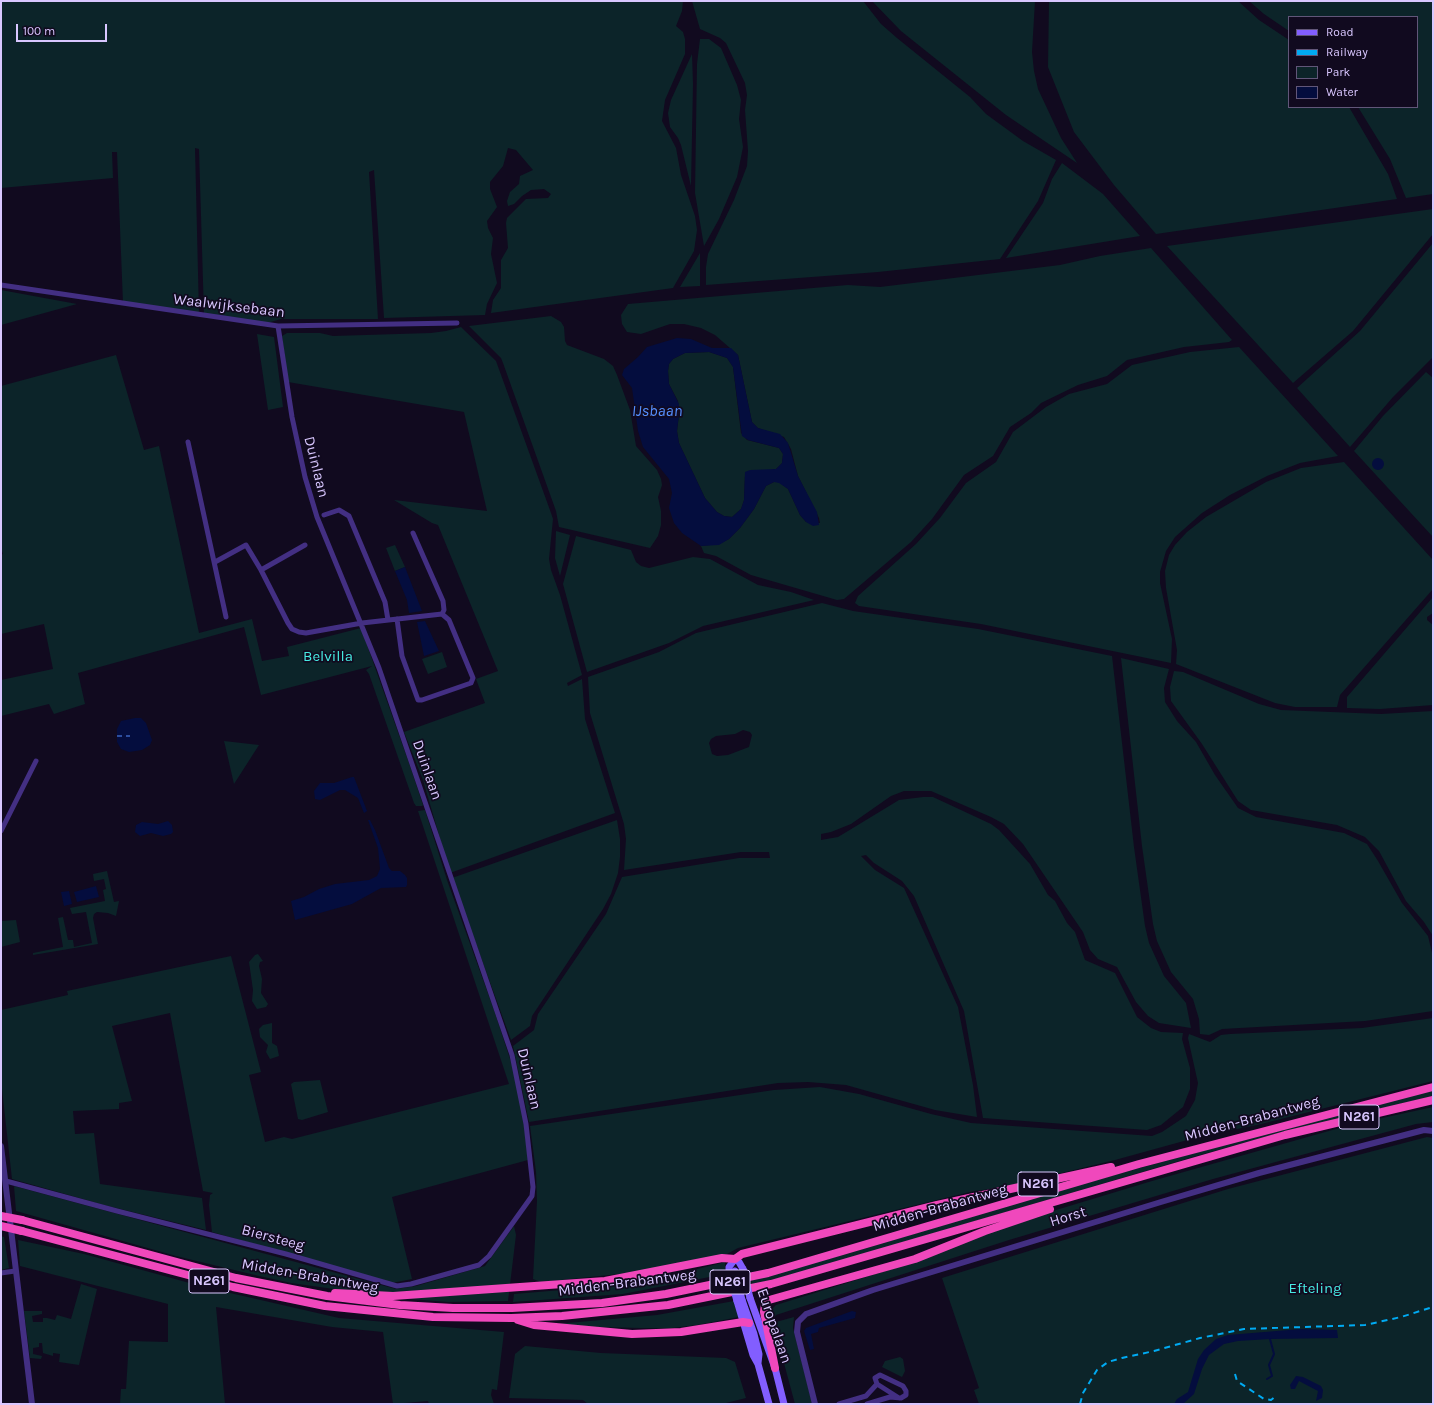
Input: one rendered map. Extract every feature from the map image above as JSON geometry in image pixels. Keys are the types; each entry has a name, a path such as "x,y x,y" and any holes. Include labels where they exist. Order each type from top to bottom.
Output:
{"highway":[{"name":"Midden-Brabantweg","path":"1,1216 22,1220 193,1267 307,1293 400,1305 497,1308 602,1303 666,1294 768,1273 1139,1164 1433,1087"},
{"name":"Midden-Brabantweg","path":"1,1226 226,1286 312,1304 399,1314 511,1318 562,1316 637,1309 744,1290 820,1270 1090,1193 1160,1170 1285,1135 1433,1100"},
{"name":"N261","path":"307,1293 352,1293 393,1296 604,1281 722,1258 734,1259 742,1254 938,1205 1122,1164 1139,1164"},
{"name":"N261","path":"775,1368 764,1312 766,1303 769,1300 915,1259 985,1231 1038,1214 1090,1193"},
{"name":"N261","path":"511,1318 534,1325 632,1334 681,1332 746,1323"}],"main road":[{"name":"Europalaan","path":"769,1404 746,1323 743,1300 743,1269 739,1262 734,1259 730,1266 732,1272 743,1300 775,1368 784,1404"}],"street":[{"name":"Waalwijksebaan","path":"1,285 278,326 457,323"},
{"name":"Duinlaan","path":"278,326 292,418 307,484 323,534 380,668 515,1066 526,1124 533,1187 532,1196 514,1222"},
{"path":"188,442 226,617"},
{"path":"324,515 339,510 349,516 385,602 388,620"},
{"path":"413,533 443,601 444,610 442,614"},
{"path":"215,562 246,545 292,629 306,633 362,623 388,620 397,619 442,614 449,620 473,681 422,700 418,698 402,656 397,619"},
{"path":"261,570 305,545"},
{"path":"1,831 36,761"},
{"name":"Horst","path":"816,1404 797,1332 798,1322 806,1314 874,1290 1161,1202 1266,1172 1424,1130 1433,1131"},
{"path":"1,1146 32,1404"},
{"name":"Biersteeg","path":"6,1181 286,1254 397,1286 411,1284 479,1265 489,1256 514,1222"},
{"path":"1,1273 15,1271"},
{"path":"867,1404 890,1398 899,1398 904,1397 906,1392 900,1384 880,1375 875,1378 877,1384 899,1398"},
{"path":"839,1404 857,1402 866,1396 877,1384"}],"green space":[{"path":"1,1 683,1 682,11 676,26 683,32 685,39 685,54 665,100 662,121 676,148 681,175 695,216 697,230 694,251 673,288 491,313 493,300 501,288 501,260 508,248 507,218 526,199 548,198 551,194 544,189 531,190 514,204 508,206 507,201 510,192 519,184 520,176 533,170 516,150 508,148 503,166 490,182 490,189 497,207 487,221 488,228 493,238 491,254 497,283 487,304 485,315 384,318 374,170 369,172 378,319 281,319 267,323 204,315 199,149 195,148 199,314 123,303 117,152 112,152 113,178 1,188"},
{"path":"692,1 863,1 881,24 970,97 986,114 1023,141 1056,160 1038,201 1000,259 878,272 706,285 708,254 734,200 747,166 748,151 745,110 747,95 745,83 726,43 720,38 700,29"},
{"path":"872,1 1035,1 1032,52 1038,89 1061,138 1077,163 1006,115 901,31"},
{"path":"1049,1 1238,1 1259,20 1288,39 1288,108 1350,108 1388,174 1397,199 1156,234 1114,185 1074,132 1048,67"},
{"path":"1249,1 1433,1 1433,194 1406,198 1390,159 1359,108 1418,108 1418,16 1288,16 1288,30 1264,14"},
{"path":"700,39 709,39 721,48 737,85 741,100 739,119 743,147 737,177 719,219 704,246 695,193 697,64"},
{"path":"692,54 693,84 691,186 681,145 670,127 668,113 671,100"},
{"path":"1062,163 1103,194 1140,236 1006,258 1043,203 1052,179"},
{"path":"1433,209 1433,234 1353,331 1293,383 1167,246"},
{"path":"1433,243 1433,357 1393,397 1350,447 1297,388 1360,331"},
{"path":"1151,248 1232,340 1229,342 1184,347 1127,360 1107,376 1078,385 1041,403 1031,413 1010,427 993,456 964,475 932,519 911,542 844,599 837,600 751,575 716,556 704,553 701,546 719,544 729,539 740,528 754,509 766,486 774,482 779,482 788,489 800,515 806,522 820,523 819,518 798,476 791,449 784,437 758,428 752,422 738,355 715,335 701,328 684,324 670,324 641,334 627,332 622,324 621,315 628,304 848,285 880,287 1060,265 1100,256"},
{"path":"700,253 700,286 680,287"},
{"path":"1,290 28,295 77,304 1,325"},
{"path":"551,316 561,322 564,327 565,341 567,345 604,359 613,366 617,375 630,410 636,446 657,470 661,479 662,485 658,497 661,511 661,525 658,536 650,548 559,527 556,511 501,358 469,326"},
{"path":"461,327 496,361 553,519 549,559 551,570 560,595 582,675 567,683 568,686 582,679 585,719 615,813 450,873 423,780 404,732 485,703 476,679 498,671 438,525 432,523 394,500 487,511 464,412 288,382 282,336 287,333 320,333 333,336 431,333"},
{"path":"257,334 274,337 283,407 268,410"},
{"path":"1239,347 1338,456 1300,463 1267,476 1230,495 1202,513 1175,537 1166,551 1160,572 1160,583 1172,639 1171,663 981,624 859,606 855,603 858,596 916,544 940,518 966,483 996,462 1013,432 1046,407 1069,394 1107,384 1132,365 1190,352"},
{"path":"709,352 727,358 733,367 741,433 747,440 779,448 783,454 782,463 776,469 745,476 744,500 741,509 732,517 724,516 717,512 705,498 679,443 677,431 679,414 678,401 669,384 669,364 673,359 685,353"},
{"name":"Belvilla","path":"116,355 144,450 159,446 199,633 252,619 262,661 289,656 287,647 361,628 410,766 423,805 422,806 416,806 414,803 369,674 366,670 372,666 261,695 244,627 78,673 85,704 54,714 49,704 1,716 1,680 53,669 44,624 1,634 1,555 3,554 1,548 1,386"},
{"path":"1426,372 1433,378 1433,537 1354,451 1383,416"},
{"path":"1344,462 1433,560 1433,589 1340,695 1337,707 1295,707 1275,703 1176,664 1177,650 1166,588 1165,571 1169,555 1175,545 1187,532 1206,517 1266,482 1301,468"},
{"path":"556,531 570,535 560,576 555,558"},
{"path":"576,536 631,550 636,562 641,566 649,568 693,557 710,559 758,585 791,592 814,600 703,626 669,643 587,672 563,584"},
{"path":"395,545 405,567 395,571 386,548"},
{"path":"1433,597 1433,613 1427,617 1427,620 1433,625 1433,705 1380,709 1347,708 1347,697"},
{"path":"822,603 853,611 978,629 1112,656 1134,847 1145,926 1149,943 1164,976 1186,1003 1191,1028 1159,1023 1148,1016 1136,1002 1117,967 1098,959 1090,950 1083,932 1023,844 1004,824 991,817 931,791 904,791 891,796 851,824 831,832 821,834 821,840 838,837 899,800 923,797 933,797 991,824 999,830 1030,864 1048,895 1055,901 1067,923 1075,932 1085,960 1115,973 1137,1017 1151,1028 1161,1032 1183,1033 1182,1039 1190,1068 1190,1089 1183,1107 1161,1125 1147,1130 983,1118 964,1011 914,896 902,881 874,863 866,855 861,856 875,870 904,888 958,1007 973,1085 977,1117 935,1110 846,1085 808,1082 778,1083 529,1122 513,1046 534,1030 538,1014 606,914 622,877 739,858 770,858 769,852 741,852 624,870 626,839 624,824 590,713 588,677 659,652 696,633","holes":["743,730 750,732 752,735 749,747 728,755 717,756 712,754 709,743 711,739 716,736 735,734"]},
{"path":"442,652 447,667 428,674 422,659"},
{"path":"1121,658 1169,669 1164,688 1165,702 1177,721 1196,742 1215,775 1238,808 1256,817 1344,833 1367,844 1402,903 1428,936 1433,957 1433,1011 1365,1021 1222,1029 1209,1035 1200,1034 1199,1019 1193,999 1171,972 1157,941 1153,924 1142,846"},
{"path":"1174,671 1183,672 1259,704 1281,710 1381,714 1433,711 1433,936 1424,922 1406,901 1379,851 1365,837 1337,825 1251,810 1238,801 1202,744 1171,701 1170,687"},
{"path":"224,741 259,745 234,784 225,745"},
{"path":"425,810 447,880 494,1010 513,1068 524,1123 528,1160 392,1197 412,1279 392,1283 212,1232 209,1205 210,1195 213,1193 203,1191 170,1013 112,1026 132,1101 119,1103 119,1109 73,1111 75,1134 94,1133 100,1184 202,1198 206,1230 104,1205 12,1179 1,1080 1,1010 68,995 67,991 231,956 261,1072 249,1075 265,1142 284,1137 292,1139 509,1084 418,811"},
{"path":"617,820 620,839 620,857 618,873 611,894 603,909 532,1016 530,1026 511,1040 452,878"},
{"path":"107,871 114,902 119,901 116,916 108,913 97,912 94,914 93,918 98,944 33,955 33,953 63,947 58,918 63,917 68,940 73,940 74,947 92,943 86,912 72,914 70,908 105,901 103,890 106,889 104,879 94,881 93,874"},
{"path":"16,920 20,942 1,947 1,921"},
{"path":"258,954 263,961 260,962 259,966 262,979 261,993 268,1004 266,1007 257,1009 252,1001 253,990 249,962 255,955"},
{"path":"1433,1018 1433,1081 1257,1125 1202,1136 1115,1160 1008,1186 970,1192 738,1248 727,1254 639,1272 541,1282 533,1279 537,1201 536,1172 530,1126 774,1090 820,1087 859,1094 931,1114 971,1123 1152,1136 1162,1132 1186,1116 1195,1100 1198,1083 1188,1038 1189,1034 1210,1042 1221,1035 1230,1034 1362,1028"},
{"path":"272,1023 272,1043 277,1046 279,1056 270,1059 266,1052 268,1045 260,1037 259,1029 263,1025"},
{"path":"320,1080 328,1112 302,1120 298,1119 291,1084 294,1082"},
{"path":"1433,1088 1433,1096 1276,1134 1200,1155 802,1272 752,1285 751,1280 850,1253 1063,1189"},
{"path":"1433,1107 1433,1122 1416,1124 1213,1179 1009,1240 776,1315 774,1318 776,1322 794,1317 793,1328 812,1403 795,1404 771,1315 771,1310 776,1305 911,1263 1023,1220 1152,1181 1350,1125"},
{"name":"Efteling","path":"1427,1137 1433,1138 1433,1404 979,1404 974,1390 979,1388 942,1278 1228,1189"},
{"path":"14,1186 396,1289 416,1286 485,1266 514,1226 516,1235 508,1301 448,1302 398,1298 291,1283 259,1276 176,1256 16,1211"},
{"path":"1,1236 4,1237 9,1268 1,1270"},
{"path":"18,1240 84,1254 204,1287 339,1318 504,1332 497,1390 492,1389 491,1395 494,1404 429,1404 428,1401 393,1404 383,1332 332,1327 216,1307 225,1404 120,1404 121,1389 126,1389 129,1341 168,1342 168,1304 20,1266"},
{"path":"725,1262 725,1274 623,1294 513,1302 514,1294 620,1285 666,1277"},
{"path":"81,1284 97,1289 79,1365 59,1362 60,1354 53,1353 53,1356 43,1353 42,1343 39,1343 39,1347 33,1348 33,1354 42,1356 41,1359 30,1358 24,1311 42,1311 42,1314 32,1316 33,1322 43,1322 43,1318 55,1320 57,1315 71,1319"},
{"path":"734,1301 739,1317 697,1325 672,1328 556,1326 556,1324 657,1315"},
{"path":"525,1346 601,1353 726,1358 735,1362 746,1398 722,1404 588,1404 583,1400 509,1398 515,1354"},
{"path":"900,1357 903,1359 905,1371 902,1377 882,1367 885,1361"}],"water":[{"name":"IJsbaan","path":"677,338 691,339 712,348 731,348 738,355 752,422 758,428 780,434 788,443 798,476 817,512 819,525 813,526 806,522 800,515 788,489 779,483 774,482 766,486 754,509 740,528 729,539 719,545 701,546 682,533 674,523 669,508 672,493 669,479 643,447 638,431 632,388 622,375 624,369 647,347","holes":["709,352 727,358 733,367 742,436 748,440 779,448 783,454 782,463 776,469 750,470 745,472 744,500 741,509 732,517 724,516 717,512 705,498 679,443 677,431 679,404 669,384 668,371 669,364 673,359 685,353"]},
{"path":"1376,458 1380,458 1384,464 1380,470 1376,470 1372,466 1372,462"},
{"path":"405,567 422,611 409,613 407,600 395,571"},
{"path":"425,621 439,651 424,656 417,622"},
{"path":"141,718 146,723 152,740 150,745 142,750 129,752 121,749 117,742 117,729 121,721"},
{"path":"354,777 367,811 364,813 358,798 345,790 340,790 320,800 315,799 314,791 320,783 334,783"},
{"path":"368,820 370,820 375,830 389,868 392,871 400,871 405,875 407,878 406,887 381,888 352,904 295,920 291,901 335,884 369,880 377,876 380,869 378,848"},
{"path":"168,821 172,825 173,832 171,834 163,836 151,833 140,836 135,832 136,825 142,822 158,824"},
{"path":"96,886 99,897 77,902 74,892"},
{"path":"69,891 72,904 64,906 61,892"},
{"path":"852,1311 856,1312 855,1318 819,1328 818,1332 811,1334 814,1349 810,1350 804,1331 806,1328"},
{"path":"1301,1329 1337,1330 1338,1338 1270,1339 1238,1341 1224,1344 1209,1355 1202,1369 1194,1394 1183,1404 1174,1404 1177,1399 1188,1392 1198,1359 1204,1350 1216,1339 1228,1335"},
{"path":"1296,1376 1303,1377 1321,1386 1323,1390 1322,1398 1316,1401 1318,1391 1299,1381 1295,1389 1291,1389 1290,1385"}],"waterway":[{"path":"1267,1379 1272,1376 1269,1365 1274,1354 1270,1339"}],"ferry route":[{"path":"117,736 130,736"}],"railway":[{"path":"1080,1404 1083,1393 1097,1370 1108,1362 1122,1358 1200,1338 1244,1329 1365,1325 1401,1317 1433,1307"},
{"path":"1235,1374 1237,1381 1264,1399 1271,1400 1276,1396"}]}
